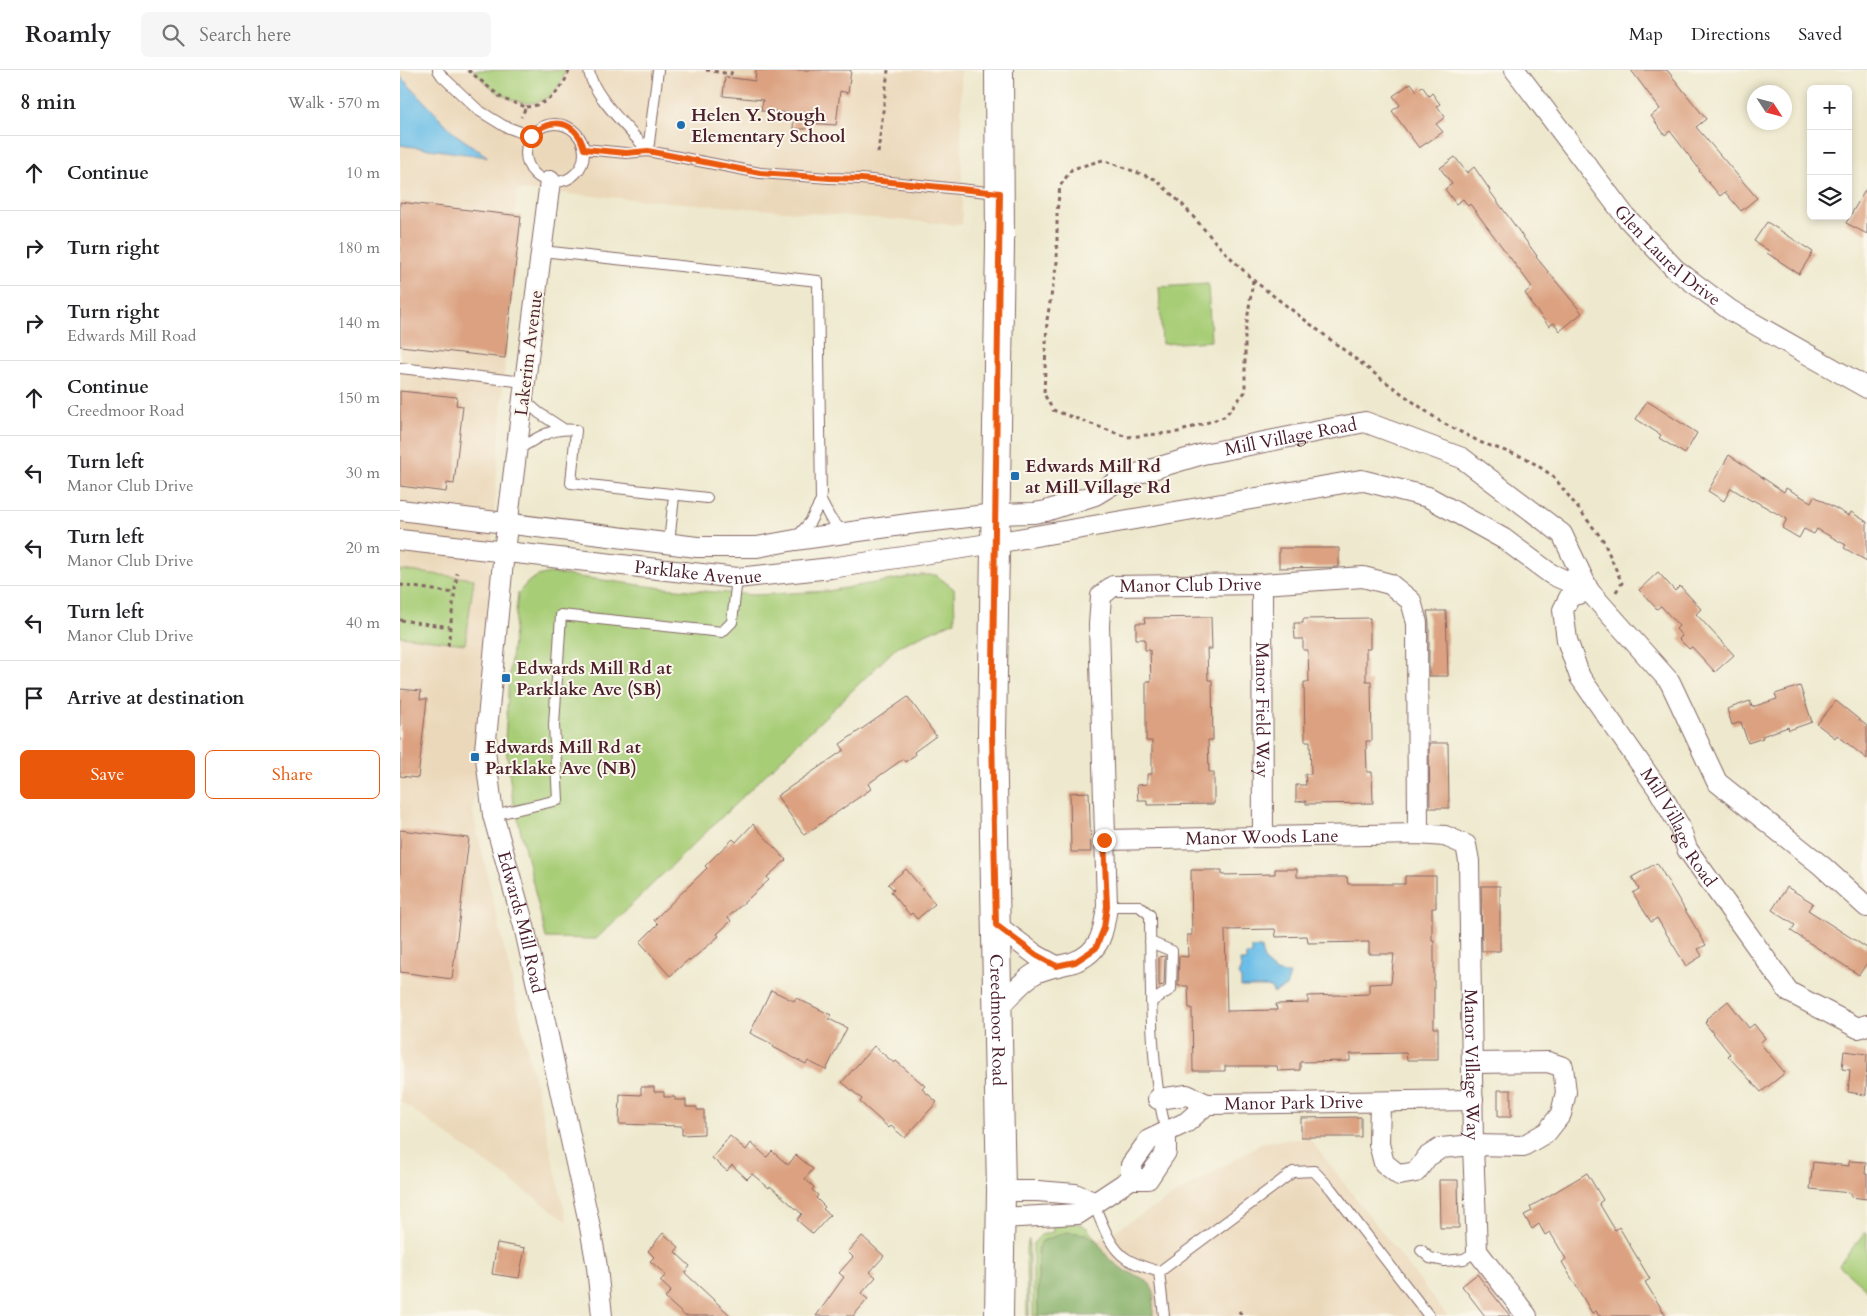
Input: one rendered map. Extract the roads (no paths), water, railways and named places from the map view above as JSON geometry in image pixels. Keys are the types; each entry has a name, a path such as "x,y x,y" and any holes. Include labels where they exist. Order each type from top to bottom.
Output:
{"main road":[{"path":"995,543 1000,193 999,70"},
{"name":"Creedmoor Road","path":"995,543 992,733 1001,1204 999,1316"}],"street":[{"name":"Glen Laurel Drive","path":"1515,70 1625,216 1676,269 1730,310 1867,388"},
{"name":"Lakerim Avenue","path":"507,524 550,181"},
{"name":"Mill Village Road","path":"995,514 1046,511 1095,495 1123,478 1202,454 1365,422 1462,458 1562,534 1589,591 1670,682 1717,782 1822,866 1867,907"},
{"name":"Mill Village Road","path":"995,543 1361,480 1428,497 1504,539 1551,574 1589,591"},
{"name":"Parklake Avenue","path":"400,510 697,547 757,547 916,522 995,514"},
{"name":"Edwards Mill Road","path":"507,524 485,750 493,815 524,926 590,1227 597,1267 602,1316"},
{"name":"Parklake Avenue","path":"400,540 737,578 831,568 995,543"},
{"name":"Manor Club Drive","path":"997,1008 1033,974 1075,962 1096,948 1104,928 1107,906 1100,625 1101,596 1113,586 1262,584 1363,577 1390,584 1411,602 1417,623 1418,834"},
{"name":"Manor Field Way","path":"1262,584 1263,837"},
{"name":"Mill Village Road","path":"1589,591 1570,596 1563,610 1567,640 1580,677 1658,789 1679,826 1688,849 1789,992 1858,1028 1867,1025"},
{"name":"Manor Woods Lane","path":"1104,840 1418,834"},
{"name":"Manor Village Way","path":"1418,834 1445,836 1466,845 1468,853 1473,1145 1477,1251"},
{"path":"996,925 1036,955 1056,966"},
{"name":"Manor Park Drive","path":"1380,1102 1379,1144 1384,1163 1399,1175 1416,1172 1427,1157 1441,1148 1473,1145 1523,1146 1547,1132 1561,1114 1566,1092 1563,1067 1548,1062 1473,1063"},
{"name":"Manor Park Drive","path":"1158,1099 1187,1095 1207,1104 1473,1100"},
{"name":"Manor Park Drive","path":"1001,1204 1078,1214 1093,1202 1131,1179 1131,1165 1150,1140 1186,1122 1207,1104"},
{"path":"1001,1204 1038,1191 1075,1194 1093,1202"},
{"path":"1477,1251 1528,1316"}],"lane":[{"path":"438,70 478,110 504,126 531,136"},
{"path":"589,70 590,79 596,91 648,151"},
{"path":"648,151 658,70"},
{"path":"562,124 570,127 577,133 584,149 582,164 572,176 558,182 541,178 528,164 526,155 527,145 531,136 545,125 562,124"},
{"path":"584,149 626,153 648,151 760,173 861,179 1000,193"},
{"path":"542,251 818,281 821,501 830,518 844,533"},
{"path":"400,368 524,390 539,413 562,428 576,430 571,483 674,496 707,498"},
{"path":"516,451 534,439 562,428"},
{"path":"669,543 674,496"},
{"path":"795,540 810,522 821,501"},
{"path":"493,815 558,800 554,725 561,615 722,632 732,622 737,578"},
{"path":"1107,906 1139,906 1150,914 1151,1002 1158,1099 1166,1132"},
{"path":"1150,942 1172,951 1171,989 1151,1002"},
{"path":"1159,1272 1293,1172 1314,1171 1331,1189 1429,1316"},
{"path":"1093,1202 1113,1244 1125,1258 1139,1266 1159,1272"},
{"path":"1421,1250 1430,1258 1445,1261 1464,1259 1477,1251"},
{"path":"1159,1272 1164,1316"}],"water":[{"path":"400,76 455,134 488,157 400,145"},
{"path":"1252,948 1261,948 1264,959 1274,970 1279,973 1290,974 1286,987 1273,993 1272,989 1268,987 1241,987 1241,979 1238,975 1241,968 1240,961 1246,961 1246,955 1252,955"}],"place":[{"name":"Helen Y. Stough Elementary School","path":"681,125"},
{"name":"Edwards Mill Rd at Mill Village Rd","path":"1015,476"},
{"name":"Edwards Mill Rd at Parklake Ave (SB)","path":"506,678"},
{"name":"Edwards Mill Rd at Parklake Ave (NB)","path":"475,757"}]}
